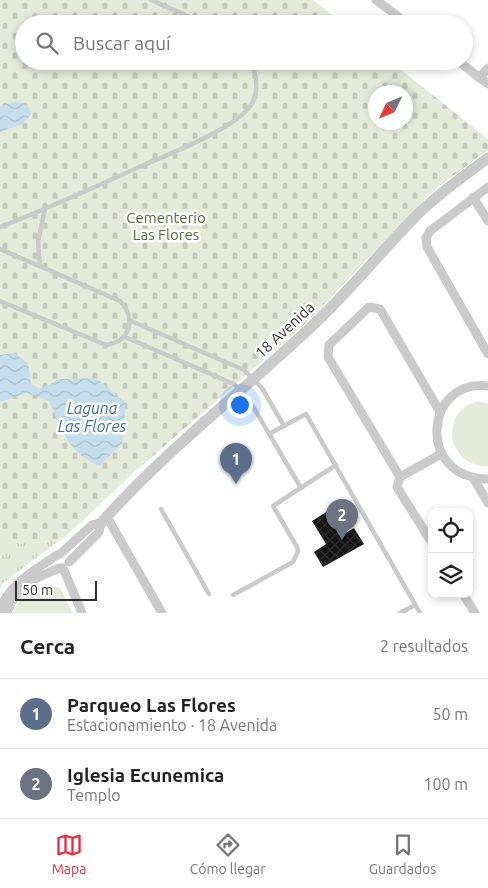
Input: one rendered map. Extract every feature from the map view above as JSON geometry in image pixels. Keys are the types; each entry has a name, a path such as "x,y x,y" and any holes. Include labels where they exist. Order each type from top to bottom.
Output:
{"street":[{"path":"376,0 396,15"},
{"path":"479,78 488,68"},
{"path":"469,70 488,84"},
{"name":"18 Avenida","path":"7,613 15,594 41,575 64,566 99,532 104,520 140,484 363,276 416,216 439,195 488,158"},
{"path":"488,187 430,231 426,238 427,247 488,354"},
{"path":"473,197 488,221"},
{"path":"428,536 398,486 400,477 328,357 329,345 369,307 380,309 440,412"},
{"path":"488,386 470,387 458,393 448,401 440,412 436,426 436,440 441,454 455,470 474,479 488,479"},
{"path":"400,477 441,454"},
{"path":"474,479 488,503"},
{"path":"104,520 162,613"},
{"name":"18 Avenida","path":"1,604 18,581 58,555 92,525 104,520"},
{"path":"58,555 55,562 64,566 82,613"},
{"path":"466,598 475,613"}],"lane":[{"path":"151,0 185,15"},
{"path":"0,228 174,152 235,119 251,105 257,88 254,70"},
{"path":"40,266 38,242 45,209"},
{"path":"0,249 120,301 129,313 131,321 124,337 114,344 106,345 0,301"},
{"path":"131,321 244,370 262,388 284,426"},
{"path":"124,337 226,380 240,391 248,398 301,488"},
{"path":"269,434 306,414 420,613"},
{"path":"233,595 293,562 298,552 273,506 336,465"},
{"path":"161,509 209,594"},
{"path":"400,613 415,605"}],"green space":[{"name":"Cementerio Las Flores","path":"0,0 313,0 332,15 15,15 15,70 401,70 488,139 488,150 434,190 305,324 131,475 60,540 20,544 0,532"},
{"path":"476,402 488,403 488,466 474,464 464,458 457,449 453,438 453,427 456,417 464,408"},
{"path":"0,532 20,544 60,540 3,583 0,591"},
{"path":"46,584 60,588 73,613 13,613 20,598"}],"water":[{"path":"13,102 25,103 30,109 31,115 22,124 0,132 0,107"},
{"name":"Laguna Las Flores","path":"14,353 28,363 31,384 41,389 59,379 96,378 126,403 122,444 99,466 88,460 73,447 67,439 49,401 27,393 0,402 0,355"}],"building":[{"path":"328,511 342,535 354,528 364,544 323,567 314,552 326,544 312,521"}],"place":[{"name":"Parqueo Las Flores","path":"236,484"},
{"name":"Iglesia Ecunemica","path":"342,540"}]}
